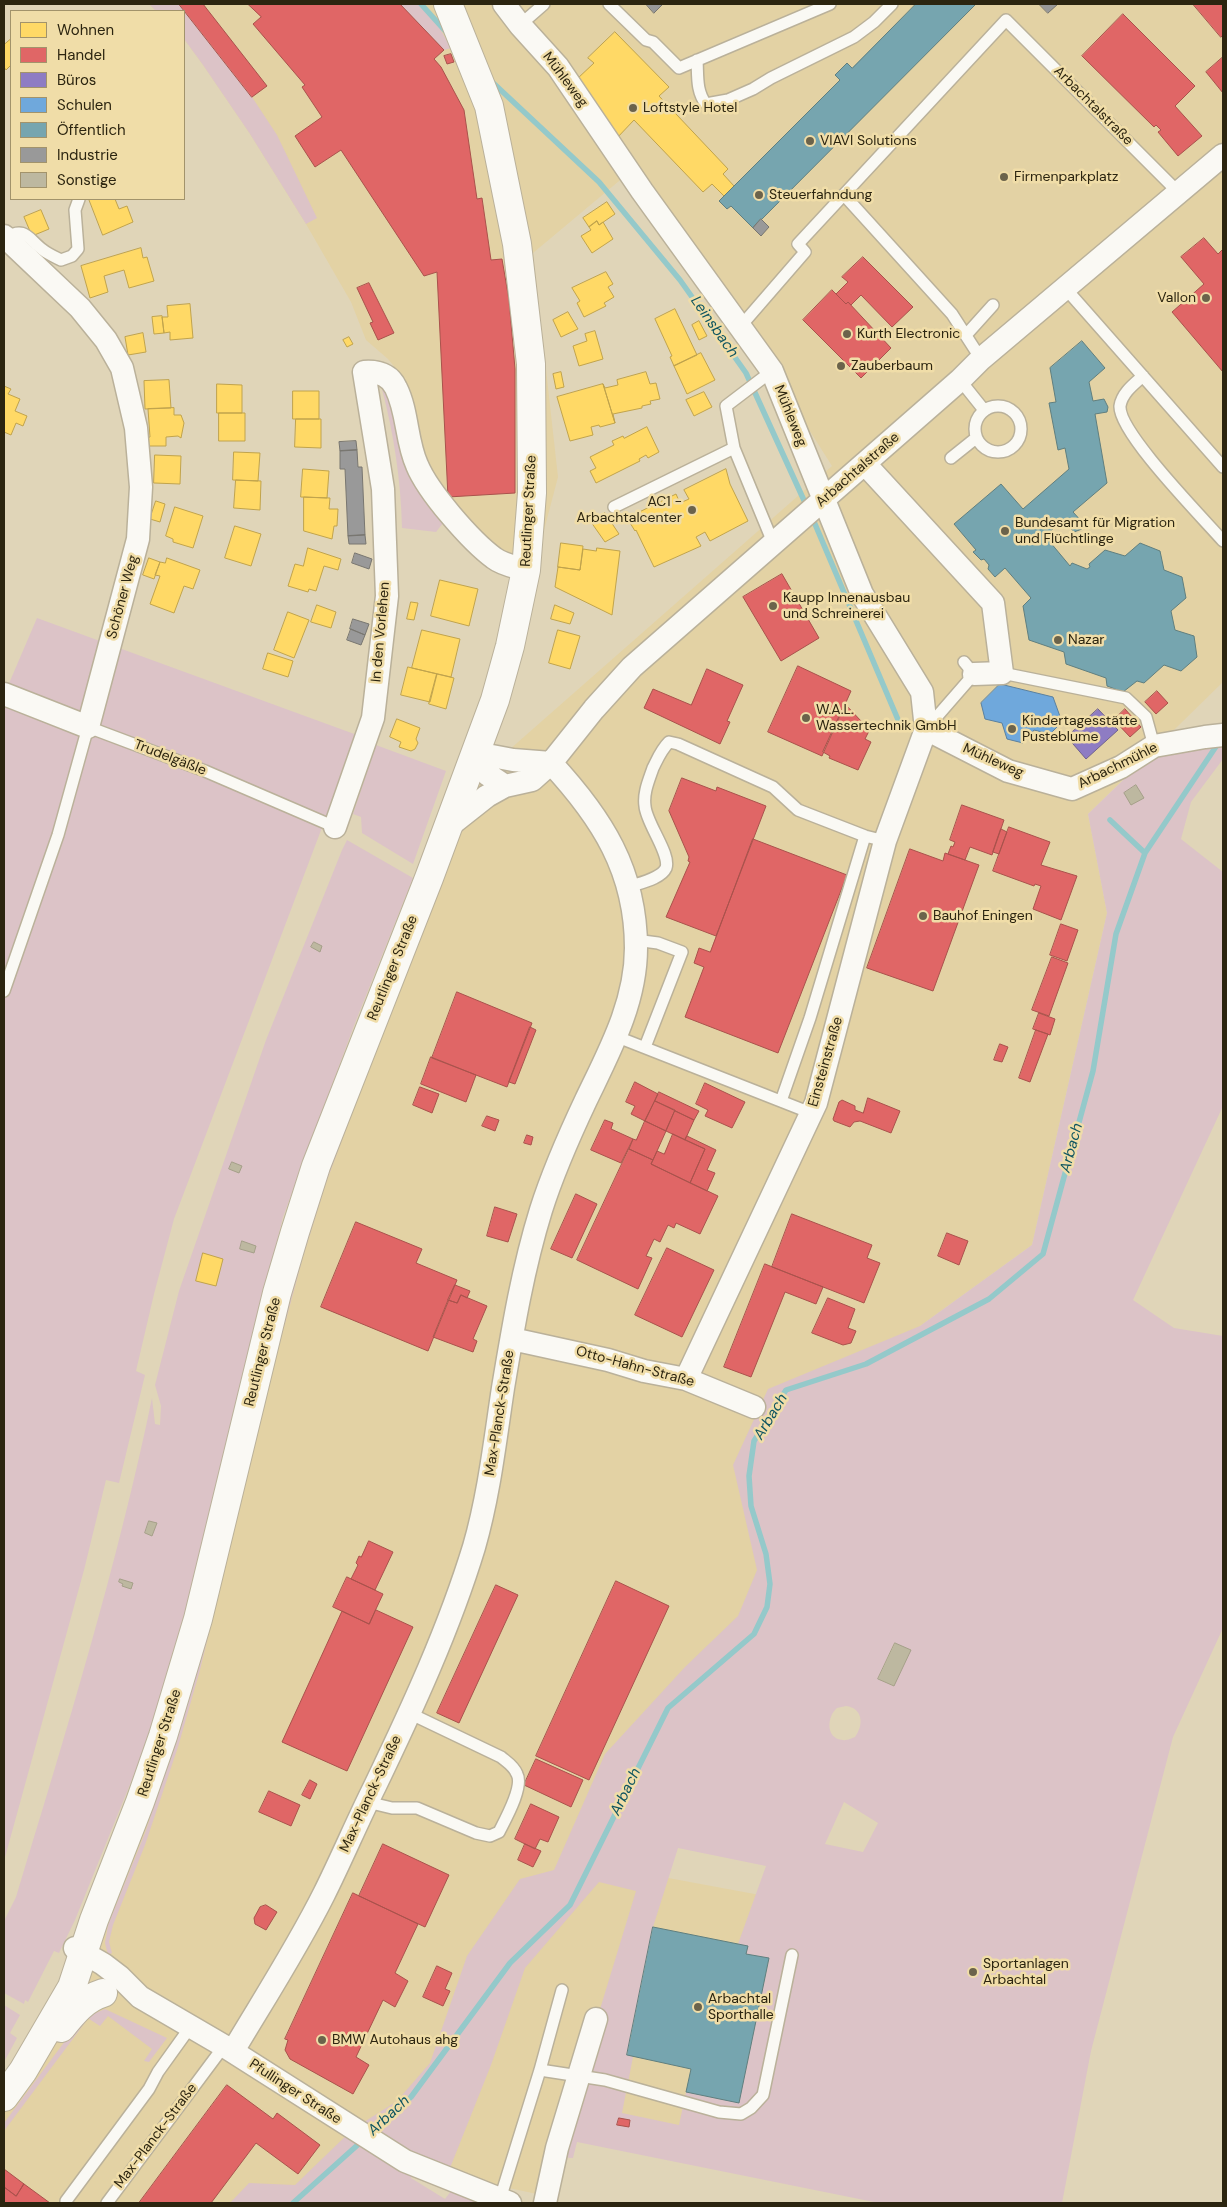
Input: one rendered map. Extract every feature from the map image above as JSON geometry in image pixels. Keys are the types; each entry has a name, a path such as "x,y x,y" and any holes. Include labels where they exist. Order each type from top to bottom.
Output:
{"main road":[{"name":"Reutlinger Straße","path":"4,2097 14,2075 69,1992 76,1957 94,1920 140,1802 182,1678 275,1302 301,1213 347,1085 476,753 495,700 510,646 526,570 532,493 532,364 517,244 489,106 448,4"},
{"path":"14,2075 78,2008 88,1999 103,1992"}],"street":[{"name":"Mühleweg","path":"504,4 520,25 558,67 642,191 740,327 767,375 823,500 862,594 922,692 926,729 1008,771 1072,789"},
{"name":"Arbachtalstraße","path":"449,826 487,796 505,786 532,780 551,762 594,709 632,667 774,545 960,380 981,359 1223,155"},
{"name":"Schöner Weg","path":"5,237 80,308 106,340 124,373 136,428 142,487 138,539 88,727"},
{"name":"In den Vorlehen","path":"335,826 373,718 387,596 383,489 364,372 374,371 387,377 396,387 417,464 426,483 444,505 495,558 526,570"},
{"path":"865,464 993,603 1002,672 969,668"},
{"name":"Trudelgäßle","path":"4,694 88,727"},
{"name":"Einsteinstraße","path":"686,1379 816,1104 875,838 926,729"},
{"name":"Arbachmühle","path":"1072,789 1121,767 1154,746 1214,736"},
{"path":"476,753 513,760 551,762"},
{"path":"476,753 487,774 505,786"},
{"name":"Max-Planck-Straße","path":"228,2049 324,1894 409,1713 441,1639 475,1543 486,1497 512,1339 527,1263 545,1200 570,1134 628,1006 634,982 635,919 620,859 589,809 551,762"},
{"name":"Otto-Hahn-Straße","path":"512,1339 600,1358 644,1371 686,1379 754,1407"},
{"path":"76,1957 94,1988 103,1992"},
{"name":"Pfullinger Straße","path":"76,1957 116,1974 140,1997 191,2026 405,2161 505,2201"},
{"name":"Pfullinger Straße","path":"103,1992 140,1997"},
{"path":"545,2203 557,2148 596,2019"}],"lane":[{"path":"520,25 544,4"},
{"path":"609,4 646,40 653,42 679,68 830,4"},
{"path":"697,60 700,97 706,104 728,100 753,90 771,78 854,37 874,22 892,4"},
{"name":"Arbachtalstraße","path":"844,195 1006,20 1179,193"},
{"path":"740,327 804,252 798,244 844,195 952,314 981,359"},
{"path":"5,237 13,233 25,234 44,251 61,260 72,256 78,249 75,210 79,200"},
{"path":"1066,289 1223,467"},
{"path":"966,335 993,305"},
{"path":"767,375 726,406 734,448 774,545"},
{"path":"1143,376 1123,397 1120,405 1121,415 1126,426 1140,446 1223,541"},
{"path":"960,380 984,410"},
{"path":"998,405 1012,410 1020,423 1019,438 1008,449 993,451 980,444 976,438 975,422 984,410 998,405"},
{"path":"951,458 976,438"},
{"path":"614,507 734,448"},
{"path":"926,729 969,668"},
{"path":"1002,672 1126,698 1146,717 1154,746"},
{"name":"Trudelgäßle","path":"88,727 205,771 335,826"},
{"name":"Schöner Weg","path":"4,991 58,835 88,727"},
{"path":"628,887 658,876 665,869 667,860 644,806 646,786 662,748 669,742 678,744 773,787 798,810 875,838 781,1101"},
{"path":"636,940 658,943 682,952 645,1048"},
{"path":"615,1036 811,1113"},
{"path":"366,1802 392,1808 417,1808 490,1836 499,1832 509,1812 518,1788 519,1776 513,1767 501,1757 409,1713"},
{"path":"540,2070 605,2080 719,2112 741,2114 751,2108 763,2095 792,1955"},
{"path":"505,2201 562,1990"},
{"path":"66,2201 149,2089 158,2072 191,2026"},
{"name":"Max-Planck-Straße","path":"107,2203 228,2049"}],"shaded area":[{"path":"149,4 1223,4 1223,682 1088,814 1107,913 1032,1245 920,1326 765,1592 593,1864 846,1911 780,2165 574,2132 551,2197 359,2156 311,2203 4,2203 4,2104 78,1971 283,1283 476,779 832,466 729,303 631,171 533,253 558,477 531,580 500,554 432,479 406,391 397,370 388,359 366,340 351,302 306,224 250,134 185,40 185,10 155,10"},
{"path":"149,4 179,4 184,10 155,10"},
{"path":"400,4 419,4 439,27 451,48 444,50"},
{"path":"185,12 252,97 277,135 317,218 306,224 250,134 185,40"},
{"path":"388,388 447,518 436,532 402,528 396,458 382,389"},
{"path":"37,618 357,735 174,1219 136,1371 145,1375 119,1483 106,1480 84,1570 4,1861 4,695"},
{"path":"376,745 446,771 413,864 362,833 361,817 353,814"},
{"path":"1223,747 1223,759 1191,802 1181,839 1223,872 1223,1106 1133,1300 1174,1328 1223,1336 1223,1628 1173,1737 1091,2051 1062,2203 879,2203 577,2142 573,2158 555,2157 636,1891 599,1882 525,1968 491,2065 446,2178 419,2167 411,2178 445,2199 458,2182 494,2203 230,2203 249,2183 295,2185 353,2129 397,2101 430,2063 467,1956 520,1879 554,1870 605,1754 685,1667 738,1616 757,1570 733,1465 768,1389 920,1326 1032,1245 1107,913 1088,814 1149,755","holes":["894,1643 910,1651 893,1686 878,1678","852,1707 859,1714 861,1722 855,1737 844,1740 833,1736 830,1721 837,1708","844,1802 878,1823 863,1852 825,1844","678,1848 766,1866 738,1944 746,1954 769,1959 739,2102 686,2092 679,2125 622,2113 633,2057 627,2055 653,1927"]},
{"path":"347,840 413,878 355,1023 283,1217 166,1690 75,1920 59,1953 54,1951 28,2002 25,2000 24,2004 4,1993 4,1921 16,1897 90,1649 123,1524 152,1398 155,1424 160,1425 161,1406 155,1385 179,1291 266,1040"},
{"path":"361,1089 326,1183 303,1257 280,1342 200,1670 178,1747 145,1845 113,1925 109,1942 112,1953 108,1955 105,1943 108,1925 145,1833 174,1747 312,1211"},
{"path":"4,2005 20,2015 10,2033 17,2038 4,2062"},
{"path":"105,2009 167,2038 149,2062 144,2061 152,2049 108,2016 100,2026 86,2017"},
{"path":"85,2018 87,2020 4,2131 4,2123 74,2029"}],"building: Wohnen":[{"name":"Loftstyle Hotel","path":"615,32 669,87 659,96 728,169 723,174 734,186 724,196 712,184 703,192 634,120 616,139 577,79 594,63 588,58"},
{"path":"10,40 10,66 6,70 4,67 4,45"},
{"path":"89,200 115,200 119,209 127,206 133,222 103,235"},
{"path":"607,202 615,214 599,225 597,221 589,227 583,218"},
{"path":"41,210 49,229 32,236 24,217"},
{"path":"597,221 599,225 603,222 613,239 592,253 581,236 591,230 589,227"},
{"path":"141,248 143,258 147,257 154,281 129,288 124,270 104,276 108,292 90,298 81,266"},
{"path":"606,272 613,284 608,287 614,297 604,303 606,306 584,317 577,303 580,301 572,288"},
{"path":"190,304 193,338 170,340 170,332 164,333 162,317 168,317 167,306"},
{"path":"675,309 697,355 674,366 670,357 672,356 655,319"},
{"path":"568,312 578,329 561,337 553,320"},
{"path":"162,316 164,333 154,334 152,317"},
{"path":"699,321 707,336 699,340 692,325"},
{"path":"595,331 603,359 579,366 573,346 587,341 585,334"},
{"path":"143,333 146,352 128,355 125,337"},
{"path":"349,337 353,344 347,347 343,340"},
{"path":"701,353 715,380 687,394 674,366"},
{"path":"561,372 564,387 556,389 553,374"},
{"path":"646,372 650,384 656,383 660,399 650,401 651,404 642,406 642,408 613,414 615,423 603,384 605,388 618,385 617,380"},
{"path":"169,380 171,408 145,409 144,381"},
{"path":"217,384 242,385 242,413 217,413"},
{"path":"603,384 615,423 591,427 593,435 570,441 557,397"},
{"path":"4,386 11,389 8,394 20,399 15,411 27,416 23,426 16,423 11,435 4,432"},
{"path":"293,391 319,391 319,419 293,419"},
{"path":"704,392 712,407 694,416 686,400"},
{"path":"174,408 174,415 181,415 184,423 181,438 178,436 166,437 166,446 145,446 145,438 150,437 148,409"},
{"path":"219,413 245,413 245,441 219,441"},
{"path":"296,419 321,419 321,448 295,447"},
{"path":"647,427 659,452 648,458 646,455 639,459 640,461 596,483 590,471 596,468 590,457 614,445 612,441 623,436 624,438"},
{"path":"234,452 260,453 258,481 233,480"},
{"path":"155,455 181,456 180,484 154,483"},
{"path":"303,469 329,471 327,498 301,497"},
{"name":"AC1 - Arbachtalcenter","path":"726,469 730,484 748,521 710,541 705,532 696,537 701,546 654,567 636,530 627,518 676,494 680,503 689,499 684,490"},
{"path":"236,480 261,481 260,510 234,508"},
{"path":"304,497 330,498 329,509 338,509 337,526 334,526 332,539 304,531"},
{"path":"156,501 165,504 160,522 150,519"},
{"path":"175,507 203,516 193,548 173,542 173,539 166,536"},
{"path":"605,513 619,534 605,542 591,522"},
{"path":"235,526 261,534 251,566 225,558"},
{"path":"561,543 583,546 580,570 558,567"},
{"path":"308,548 341,559 338,570 324,566 316,591 309,589 308,592 288,586 295,564 303,566"},
{"path":"597,548 620,551 612,615 555,587 558,567 580,570 583,549 596,551"},
{"path":"149,558 160,562 154,579 143,575"},
{"path":"167,558 200,570 193,589 184,586 174,613 150,604 160,576 155,575 160,562 165,563"},
{"path":"440,580 478,589 469,626 431,616"},
{"path":"411,602 418,603 414,620 407,619"},
{"path":"317,605 336,612 331,628 311,622"},
{"path":"555,605 574,613 570,624 551,619"},
{"path":"288,612 309,620 294,658 274,650"},
{"path":"422,630 460,639 451,677 412,668"},
{"path":"558,630 580,636 570,669 549,663"},
{"path":"268,653 293,661 288,677 263,669"},
{"path":"408,667 437,674 430,702 401,695"},
{"path":"437,674 454,678 446,709 429,704"},
{"path":"397,719 420,728 416,739 418,743 415,749 411,751 399,747 401,742 390,737"},
{"path":"203,1253 223,1259 216,1286 196,1281"}],"building: Handel":[{"path":"179,4 203,4 267,86 252,97"},
{"path":"248,4 400,4 444,50 434,59 441,67 464,110 477,199 482,198 491,260 502,259 509,300 515,369 515,493 448,497 437,272 424,276 341,150 315,167 295,136 322,117 302,87 305,85 253,24 261,17"},
{"path":"1193,4 1223,4 1223,35 1221,37"},
{"path":"1123,14 1195,86 1175,106 1202,136 1178,156 1158,132 1161,130 1156,125 1154,127 1082,56"},
{"path":"451,54 454,62 447,64 444,56"},
{"path":"1223,57 1223,93 1206,72"},
{"name":"Vallon","path":"1204,238 1218,254 1223,249 1223,372 1172,312 1204,284 1181,257"},
{"path":"863,257 913,307 892,327 861,295 851,305 848,302 846,304 836,294 848,282 842,277"},
{"path":"369,283 394,333 378,340 370,323 373,322 357,288"},
{"name":"Kurth Electronic","path":"832,290 846,304 848,302 891,348 861,378 803,320"},
{"path":"782,574 819,638 781,661 743,597"},
{"name":"W.A.L. Wassertechnik GmbH","path":"798,666 851,691 822,756 768,732"},
{"path":"707,669 743,685 727,721 730,722 720,744 644,708 653,689 691,705"},
{"path":"1157,691 1168,703 1156,714 1145,702"},
{"name":"W.A.L. Wassertechnik GmbH","path":"845,704 862,722 861,725 870,729 865,739 871,742 858,770 829,758 830,756 823,752"},
{"path":"1125,709 1141,727 1130,737 1114,720"},
{"path":"682,778 716,791 717,787 766,806 716,936 666,917 690,862 669,811"},
{"path":"962,805 1004,820 992,855 970,847 965,860 948,854 955,842 950,840"},
{"path":"1009,827 1050,842 1041,865 1077,876 1061,920 1033,909 1041,886 1035,884 1034,886 993,871"},
{"path":"1001,829 1007,832 999,854 993,852"},
{"path":"753,839 847,875 778,1053 685,1017 704,967 694,963 699,948 710,952"},
{"name":"Bauhof Eningen","path":"910,849 943,861 945,853 979,865 933,991 867,968"},
{"path":"1061,924 1078,930 1067,961 1050,955"},
{"path":"1052,957 1068,963 1049,1016 1032,1010"},
{"path":"457,992 532,1023 507,1087 432,1058"},
{"path":"1039,1013 1055,1019 1050,1035 1033,1029"},
{"path":"530,1027 536,1030 515,1084 509,1082"},
{"path":"1036,1030 1048,1034 1030,1082 1019,1078"},
{"path":"1000,1044 1008,1047 1002,1062 994,1060"},
{"path":"431,1057 476,1075 466,1102 421,1084"},
{"path":"635,1082 658,1094 645,1121 631,1114 635,1106 626,1102"},
{"path":"705,1083 745,1102 732,1128 705,1116 708,1110 696,1104"},
{"path":"420,1087 439,1094 432,1113 413,1105"},
{"path":"659,1092 699,1111 694,1120 655,1101"},
{"path":"868,1098 900,1111 891,1133 860,1121 854,1122 850,1127 834,1121 839,1102 842,1100 855,1106 855,1110 863,1113"},
{"path":"655,1101 675,1110 666,1131 645,1121"},
{"path":"675,1111 694,1120 685,1140 666,1131"},
{"path":"487,1116 499,1120 495,1131 482,1126"},
{"path":"605,1120 613,1123 611,1129 633,1139 621,1163 591,1150"},
{"path":"645,1121 666,1131 653,1160 629,1149 633,1139 636,1140"},
{"path":"673,1134 705,1149 690,1183 651,1164 657,1151 664,1154"},
{"path":"527,1135 533,1137 531,1145 524,1143"},
{"path":"687,1136 716,1150 707,1170 715,1173 707,1191 690,1183 705,1149 685,1140"},
{"path":"629,1149 653,1160 651,1164 718,1196 700,1234 676,1223 674,1228 668,1225 660,1242 654,1239 646,1256 652,1258 638,1289 577,1260"},
{"path":"576,1194 597,1204 572,1258 551,1249"},
{"path":"495,1207 517,1214 508,1242 487,1236"},
{"path":"792,1214 872,1245 867,1258 880,1263 864,1303 772,1267"},
{"path":"356,1222 422,1249 416,1263 457,1280 428,1351 321,1307"},
{"path":"947,1233 968,1241 959,1265 938,1256"},
{"path":"667,1248 714,1270 682,1337 635,1315"},
{"path":"765,1264 823,1287 816,1304 785,1292 751,1377 724,1367"},
{"path":"455,1285 470,1291 467,1298 461,1295 457,1303 448,1300"},
{"path":"461,1295 487,1306 473,1339 477,1341 473,1352 433,1337 448,1300 457,1303"},
{"path":"828,1298 855,1309 848,1328 856,1331 851,1343 843,1345 812,1333"},
{"path":"369,1541 393,1552 375,1590 351,1579 358,1565 356,1563 359,1556 361,1557"},
{"path":"347,1577 383,1594 369,1624 333,1607"},
{"path":"616,1581 669,1606 589,1780 536,1756"},
{"path":"496,1585 518,1595 459,1723 437,1713"},
{"path":"376,1610 413,1627 347,1771 282,1742 342,1611 369,1624"},
{"path":"536,1759 583,1780 571,1807 524,1785"},
{"path":"310,1780 317,1784 310,1799 302,1795"},
{"path":"269,1791 300,1805 291,1826 259,1812"},
{"path":"531,1804 559,1817 548,1842 540,1839 535,1849 515,1839"},
{"path":"383,1844 449,1875 425,1927 359,1896"},
{"path":"525,1844 541,1851 533,1867 518,1860"},
{"path":"353,1893 418,1924 395,1973 408,1981 395,2007 383,2000 356,2057 369,2065 353,2094 290,2059 285,2050 288,2040 285,2039"},
{"path":"266,1905 277,1912 266,1930 255,1924 254,1918 260,1907"},
{"path":"437,1966 452,1973 445,1989 450,1991 443,2006 423,1997"},
{"path":"227,2085 273,2119 277,2113 320,2145 298,2174 256,2143 211,2203 139,2203"},
{"path":"619,2118 630,2120 629,2127 617,2125"},
{"path":"4,2169 24,2184 16,2196 4,2187"},
{"path":"24,2184 50,2203 4,2203 4,2187 16,2196"}],"building: Büros":[{"path":"1098,709 1118,730 1086,759 1067,737"}],"building: Schulen":[{"name":"Kindertagesstätte Pusteblume","path":"1000,684 1053,697 1062,722 1050,734 1034,730 1023,743 1007,739 1002,723 985,719 981,703"}],"building: Öffentlich":[{"name":"VIAVI Solutions","path":"916,4 976,4 753,228 731,206 727,209 719,201 840,80 835,75 847,63 852,68"},
{"path":"1082,341 1105,368 1089,382 1093,401 1104,399 1108,407 1107,412 1095,414 1107,483 1073,512 1084,524 1082,529 1074,532 1063,520 1045,536 1070,566 1072,563 1087,569 1090,567 1089,564 1105,550 1125,556 1140,543 1160,551 1164,570 1182,577 1186,598 1171,611 1175,630 1194,636 1197,657 1181,671 1164,665 1144,683 1137,681 1123,692 1107,686 1106,678 1066,664 1064,652 1029,640 1023,606 1031,598 1005,568 995,577 988,569 989,565 984,559 981,560 973,552 976,550 954,524 1001,484 1023,509 1069,469 1065,448 1058,450 1049,403 1056,402 1050,368"},
{"name":"Arbachtal Sporthalle","path":"653,1927 748,1946 746,1954 769,1958 739,2103 686,2092 691,2069 627,2055"}],"building: Industrie":[{"path":"646,4 663,4 654,13"},
{"path":"1039,4 1058,4 1048,13"},
{"path":"761,219 769,227 761,236 753,228"},
{"path":"356,441 357,450 340,451 339,442"},
{"path":"357,450 358,467 362,467 365,535 348,536 345,469 340,469 340,451"},
{"path":"365,535 366,544 349,544 348,536"},
{"path":"355,553 372,559 369,569 352,563"},
{"path":"353,619 369,624 365,635 350,629"},
{"path":"351,629 365,635 361,645 347,640"}],"building: Sonstige":[{"path":"1136,785 1144,798 1131,805 1124,793"},
{"path":"314,942 322,946 320,952 311,947"},
{"path":"232,1162 242,1166 239,1173 229,1169"},
{"path":"242,1241 256,1246 254,1253 240,1249"},
{"path":"149,1521 157,1523 152,1536 145,1533"},
{"path":"120,1579 133,1583 131,1589 122,1586 123,1584 119,1582"},
{"path":"895,1643 911,1650 894,1686 878,1679"}],"waterway":[{"name":"Leinsbach","path":"421,4 448,34"},
{"name":"Leinsbach","path":"491,81 599,182 680,280 746,373 807,507"},
{"name":"Leinsbach","path":"812,517 899,722"},
{"name":"Arbach","path":"371,2133 411,2097 510,1963 570,1905 668,1708 754,1634 767,1607 770,1584 766,1554 751,1506 749,1476 754,1441 786,1390 866,1364 989,1299 1043,1254 1093,1071 1116,934 1145,853 1219,742"},
{"name":"Leinsbach","path":"1110,820 1145,853"},
{"name":"Arbach","path":"293,2203 362,2141"}],"place":[{"name":"Loftstyle Hotel","path":"633,108"},
{"name":"VIAVI Solutions","path":"810,141"},
{"name":"Firmenparkplatz","path":"1004,177"},
{"name":"Steuerfahndung","path":"759,195"},
{"name":"Vallon","path":"1206,298"},
{"name":"Kurth Electronic","path":"847,334"},
{"name":"Zauberbaum","path":"841,366"},
{"name":"AC1 - Arbachtalcenter","path":"692,510"},
{"name":"Bundesamt für Migration und Flüchtlinge","path":"1005,531"},
{"name":"Kaupp Innenausbau und Schreinerei","path":"773,606"},
{"name":"Nazar","path":"1058,640"},
{"name":"W.A.L. Wassertechnik GmbH","path":"806,718"},
{"name":"Kindertagesstätte Pusteblume","path":"1012,729"},
{"name":"Bauhof Eningen","path":"923,916"},
{"name":"Sportanlagen Arbachtal","path":"973,1972"},
{"name":"Arbachtal Sporthalle","path":"698,2007"},
{"name":"BMW Autohaus ahg","path":"322,2040"}]}
